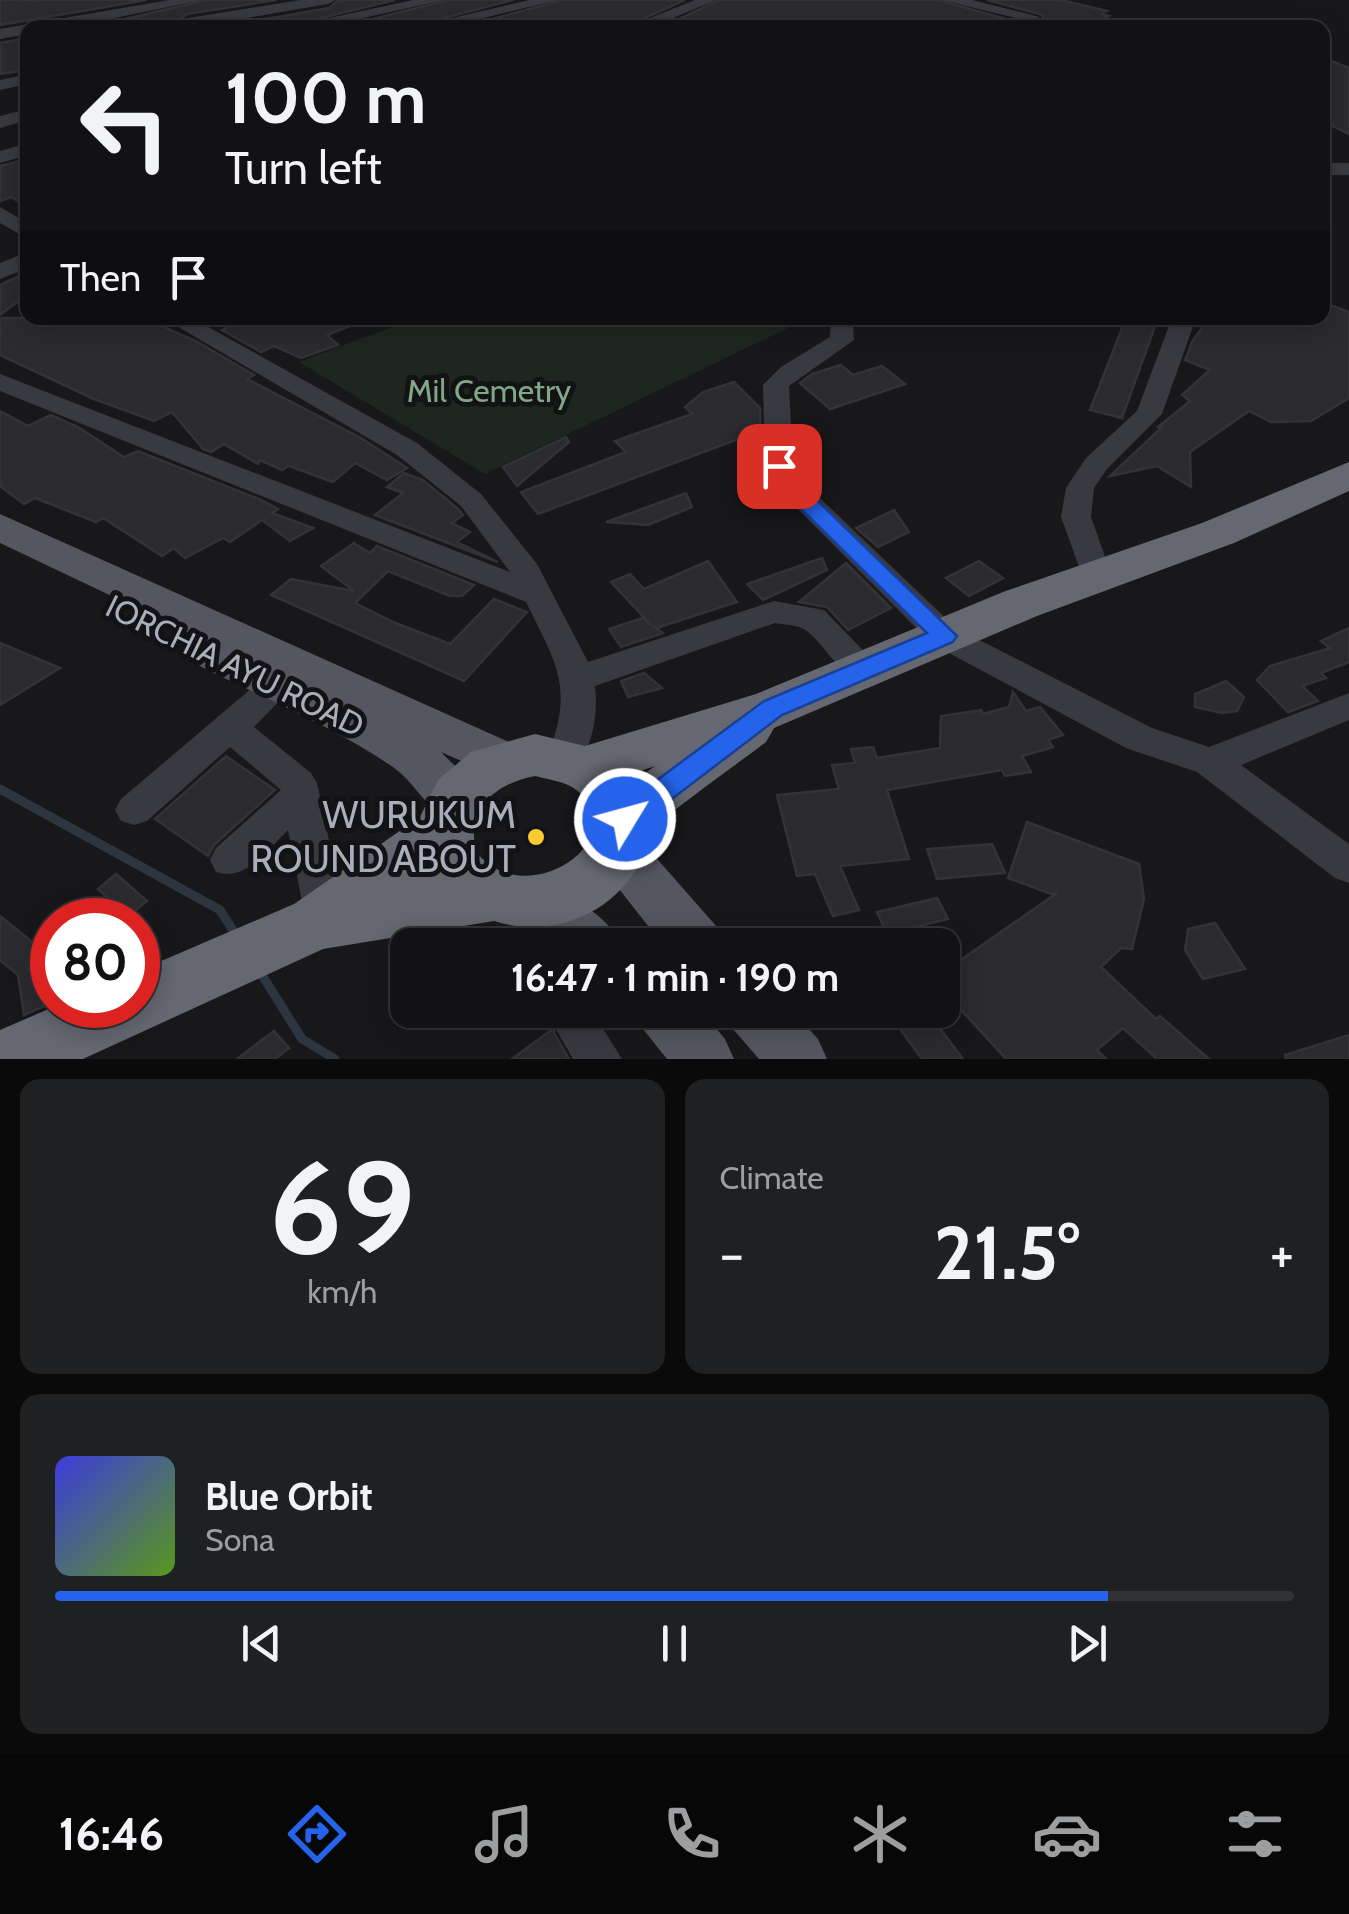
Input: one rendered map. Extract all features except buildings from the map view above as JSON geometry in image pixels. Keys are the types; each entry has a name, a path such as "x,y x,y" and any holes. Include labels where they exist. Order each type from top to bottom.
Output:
{"highway":[{"path":"1020,604 1194,516 1349,450"},
{"path":"160,992 321,920 450,814 485,770 535,755 577,762 773,708 1020,604 1218,534 1349,474"},
{"path":"321,920 512,900 586,887 606,870 622,835 773,708"},
{"path":"577,762 614,789 622,835"},
{"path":"450,814 446,850 454,869 469,885 512,900"},
{"path":"9,1059 79,1028"}],"main road":[{"path":"0,527 506,761"},
{"name":"IORCHIA AYU ROAD","path":"0,554 278,685 414,756 450,814"},
{"path":"622,835 685,928"},
{"path":"512,900 563,928"},
{"path":"679,1028 704,1059"},
{"path":"770,1028 797,1059"}],"street":[{"path":"77,20 195,0"},
{"path":"219,20 329,0"},
{"path":"332,20 437,0"},
{"path":"455,20 546,0"},
{"path":"655,20 710,0"},
{"path":"950,0 1032,17"},
{"path":"166,2 186,20"},
{"path":"188,325 371,427 433,467 470,500 526,571 578,680 577,762"},
{"path":"841,325 842,340 813,361 786,372 776,386 779,466 790,486 944,636 1139,738 1210,762 1349,866"},
{"path":"1092,566 1076,518 1080,488 1096,464 1148,414 1181,325"},
{"path":"0,382 538,595"},
{"path":"578,680 774,612 814,618 864,670"},
{"path":"134,810 232,729 278,685"},
{"path":"1210,762 1349,706"},
{"path":"232,729 298,783 321,920"},
{"path":"230,860 302,793"}],"green space":[{"name":"Mil Cemetry","path":"397,325 788,328 485,474 299,362"}],"waterway":[{"path":"0,789 220,910 234,932"},
{"path":"262,975 302,1039 335,1059"}],"place":[{"name":"WURUKUM ROUND ABOUT","path":"536,837"}],"route":[{"path":"625,819 773,708 944,636 790,486 779,466"}]}
